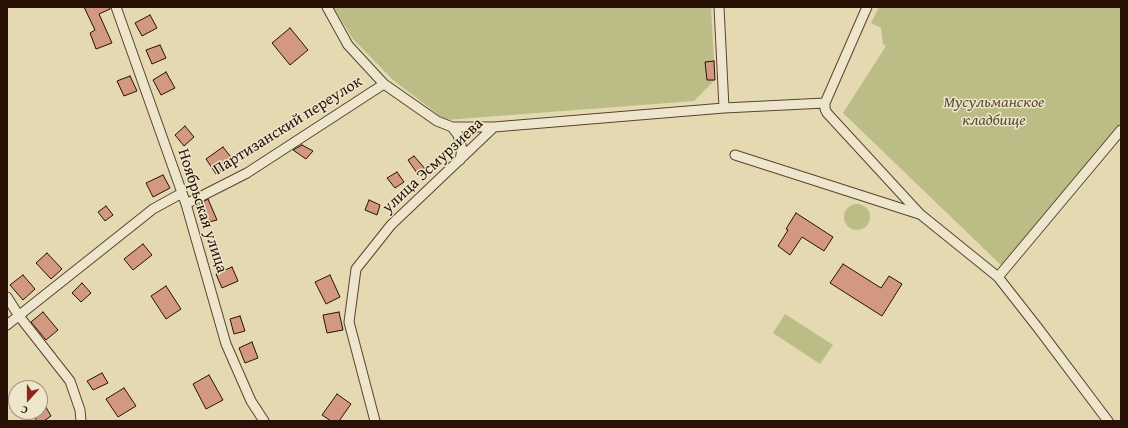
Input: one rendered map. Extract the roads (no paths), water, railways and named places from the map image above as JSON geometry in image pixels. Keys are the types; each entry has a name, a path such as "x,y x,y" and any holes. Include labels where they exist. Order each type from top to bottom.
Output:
{"street":[{"name":"Ноябрьская улица","path":"116,7 186,204 226,344 251,401 264,421"},
{"path":"327,7 348,45 384,84 437,121 452,127 494,127"},
{"path":"719,7 724,108"},
{"path":"867,7 825,103 825,109 920,214 998,277 1108,421"},
{"name":"Партизанский переулок","path":"186,204 247,173 384,84"},
{"name":"улица Эсмурзиева","path":"375,421 350,322 356,269 391,225 494,127 724,108 825,103"},
{"path":"452,127 461,142 462,149 460,160"},
{"path":"998,277 1121,130"},
{"path":"735,155 920,214"},
{"path":"7,326 153,209 182,193"},
{"path":"7,297 19,316 70,382 80,410 81,421"}],"park label":[{"name":"Мусульманское кладбище","path":"994,112"}]}
